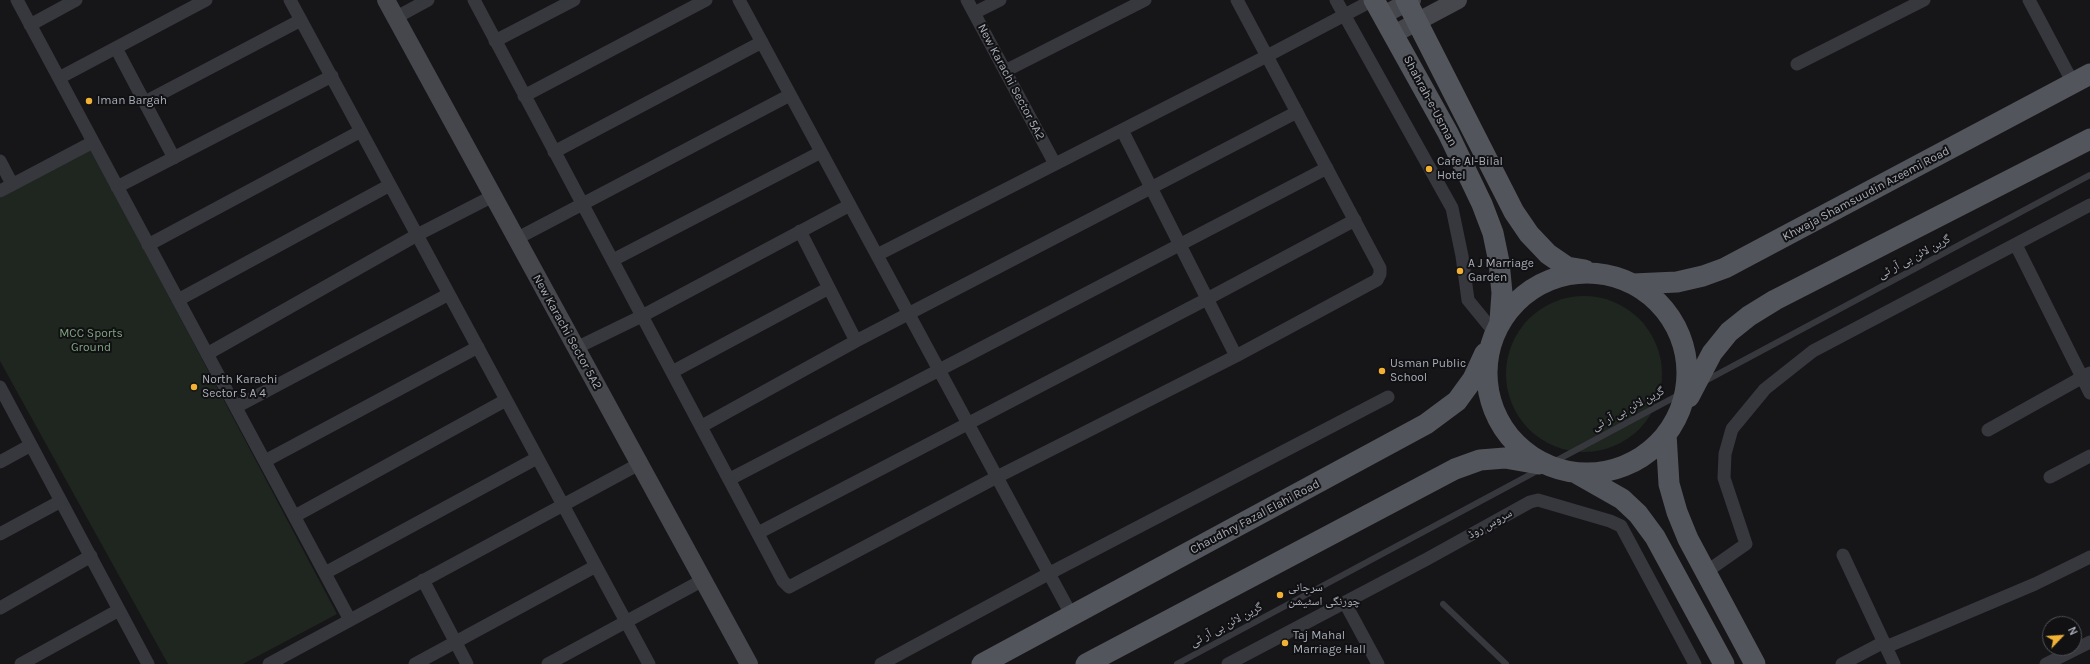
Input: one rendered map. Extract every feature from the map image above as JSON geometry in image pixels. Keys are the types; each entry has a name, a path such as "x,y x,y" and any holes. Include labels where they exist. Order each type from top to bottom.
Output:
{"main road":[{"name":"Shahrah-e-Usman","path":"1408,1 1514,212 1528,234 1548,254 1567,267 1597,273"},
{"name":"Shahrah-e-Usman","path":"1377,5 1448,133 1482,204 1490,226 1498,262 1502,293 1498,327"},
{"name":"Khwaja Shamsuudin Azeemi Road","path":"1633,284 1677,282 1703,276 1725,268 2082,79"},
{"path":"1086,664 1455,468 1480,460 1505,458 1551,466 1574,472 1600,472 1625,466 1648,453 1666,434 1712,353 1728,332 1749,316 1775,300 2090,139"},
{"path":"1551,466 1528,454 1508,435 1495,412 1488,386 1488,359 1498,327 1518,299 1542,283 1568,274 1597,273 1615,276 1633,284 1654,298 1670,317 1681,340 1687,364 1686,383 1678,414"},
{"name":"Chaudhry Fazal Elahi Road","path":"982,664 1426,424 1457,401 1473,379 1498,327"},
{"path":"1666,434 1670,484 1677,512 1688,539 1755,664"},
{"path":"1574,472 1622,499 1638,514 1655,537 1724,664"},
{"path":"1709,637 1734,625"}],"street":[{"path":"17,0 350,620"},
{"path":"30,25 76,0"},
{"path":"59,78 206,0"},
{"path":"290,0 649,664"},
{"name":"New Karachi Sector 5A2","path":"386,0 749,664"},
{"path":"395,18 428,0"},
{"path":"474,0 524,96 702,426 783,581 789,587 997,477 1236,356 1377,280 1380,274 1380,268 1237,0"},
{"path":"495,41 574,0"},
{"path":"524,96 706,0"},
{"path":"739,0 1072,616"},
{"name":"New Karachi Sector 5A2","path":"967,0 1055,164"},
{"path":"974,13 1000,0"},
{"path":"1005,71 1145,0"},
{"path":"1336,0 1452,208 1462,256 1468,300 1498,327"},
{"path":"1394,34 1458,0"},
{"path":"1797,64 1924,0"},
{"path":"2029,0 2082,79"},
{"path":"877,255 1267,56 1344,15 1377,5 1408,1"},
{"path":"145,102 301,20"},
{"path":"554,152 762,42"},
{"path":"116,48 174,158"},
{"path":"117,187 332,76"},
{"path":"516,239 790,96"},
{"path":"702,426 856,341 1297,112"},
{"path":"1122,130 1236,356"},
{"path":"148,245 361,131"},
{"path":"0,191 93,142"},
{"path":"613,260 821,152"},
{"path":"0,161 12,184"},
{"path":"730,479 1327,168"},
{"path":"178,300 390,185"},
{"path":"207,354 417,236 493,196"},
{"path":"576,348 642,316 850,205"},
{"path":"1706,572 1746,544 1724,478 1725,454 1732,429 1765,389 1813,351 2090,205"},
{"path":"758,533 1208,300 1355,220"},
{"path":"800,231 856,341"},
{"path":"2016,245 2086,375 2090,393"},
{"path":"672,372 829,288"},
{"path":"236,407 449,294"},
{"path":"265,461 478,347"},
{"path":"1988,430 2086,375"},
{"path":"1,393 31,445 148,664"},
{"path":"881,664 1050,573 1388,397"},
{"path":"295,516 506,400"},
{"path":"0,462 31,445"},
{"path":"2050,477 2090,456"},
{"path":"325,572 537,458"},
{"path":"269,664 640,464"},
{"name":"سروس روڈ","path":"1228,664 1345,603 1530,502 1538,500 1548,501 1621,526 1695,664"},
{"path":"0,534 61,501"},
{"path":"1842,555 1894,664"},
{"path":"0,608 90,556"},
{"path":"1842,664 2035,584 2090,557"},
{"path":"414,664 596,566"},
{"path":"423,580 467,664"},
{"path":"548,664 703,580"},
{"path":"1345,603 1378,664"},
{"path":"21,664 119,610"},
{"path":"2046,664 2090,642"}],"lane":[{"name":"گرین لائن بی آر ٹی","path":"1177,664 2090,175"},
{"path":"1443,604 1506,664"}],"green space":[{"name":"MCC Sports Ground","path":"91,149 337,614 243,664 168,664 0,361 0,198"},
{"path":"1584,296 1614,302 1627,309 1639,319 1649,331 1656,344 1662,374 1656,404 1649,417 1639,429 1627,439 1614,446 1584,452 1554,446 1541,439 1529,429 1519,417 1512,404 1506,374 1512,344 1519,331 1529,319 1541,309 1554,302"}],"place":[{"name":"Iman Bargah","path":"89,101"},
{"name":"Cafe Al-Bilal Hotel","path":"1429,169"},
{"name":"A J Marriage Garden","path":"1460,271"},
{"name":"Usman Public School","path":"1382,371"},
{"name":"North Karachi Sector 5 A 4","path":"194,387"},
{"name":"سرجانی چورنگی اسٹیشن","path":"1280,595"},
{"name":"Taj Mahal Marriage Hall","path":"1285,643"}]}
